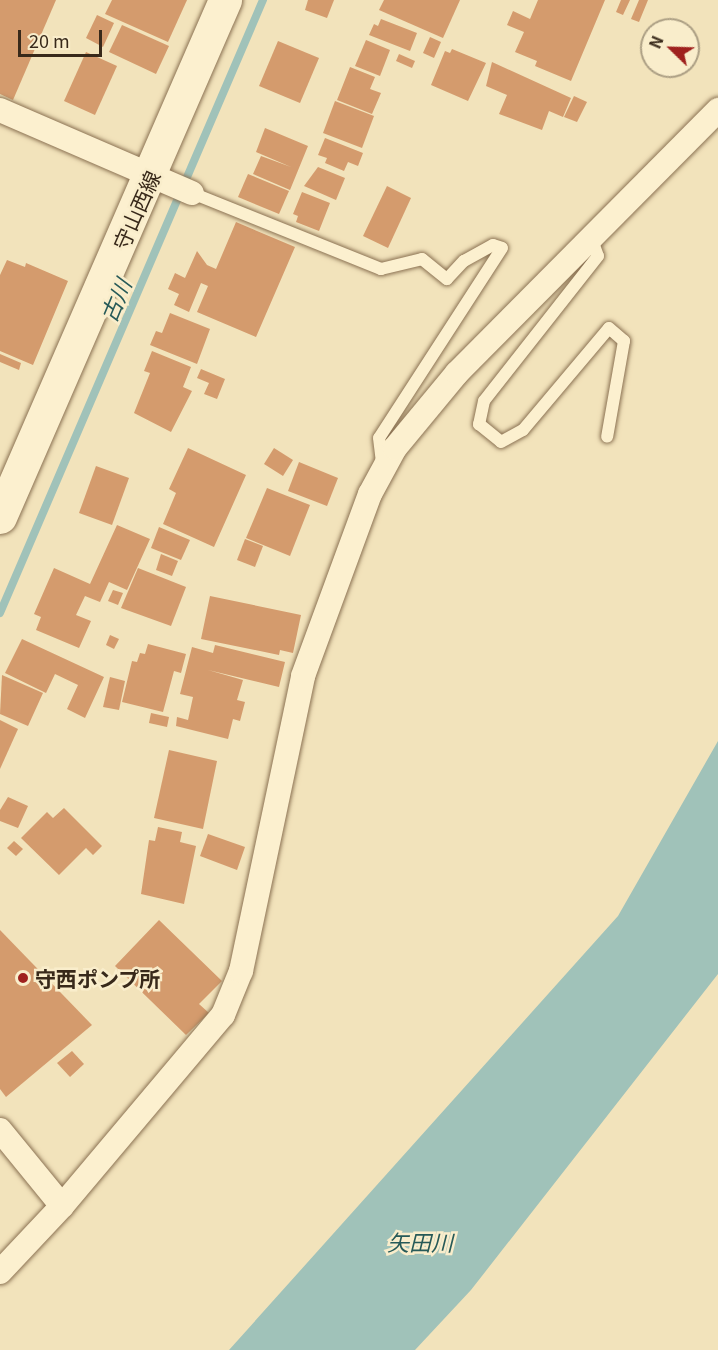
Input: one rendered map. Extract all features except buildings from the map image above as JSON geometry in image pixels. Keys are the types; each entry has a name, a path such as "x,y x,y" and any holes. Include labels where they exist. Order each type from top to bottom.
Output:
{"main road":[{"name":"守山西線","path":"0,517 160,180 225,0"}],"street":[{"path":"0,110 192,193"},
{"path":"0,1272 62,1206 223,1015 241,971 303,676 322,615 395,448 457,373 718,110"},
{"path":"0,1130 62,1206"}],"lane":[{"path":"192,193 381,268 422,259 447,279 465,261 493,245 502,248 379,438 383,471"},
{"path":"591,237 598,255 484,401 479,424 501,442 523,430 609,328 624,341 606,437"}],"water":[{"name":"矢田川","path":"718,741 718,974 471,1290 415,1350 229,1350 618,916"}],"waterway":[{"name":"古川","path":"0,613 263,0"}],"place":[{"name":"守西ポンプ所","path":"23,978"}]}
